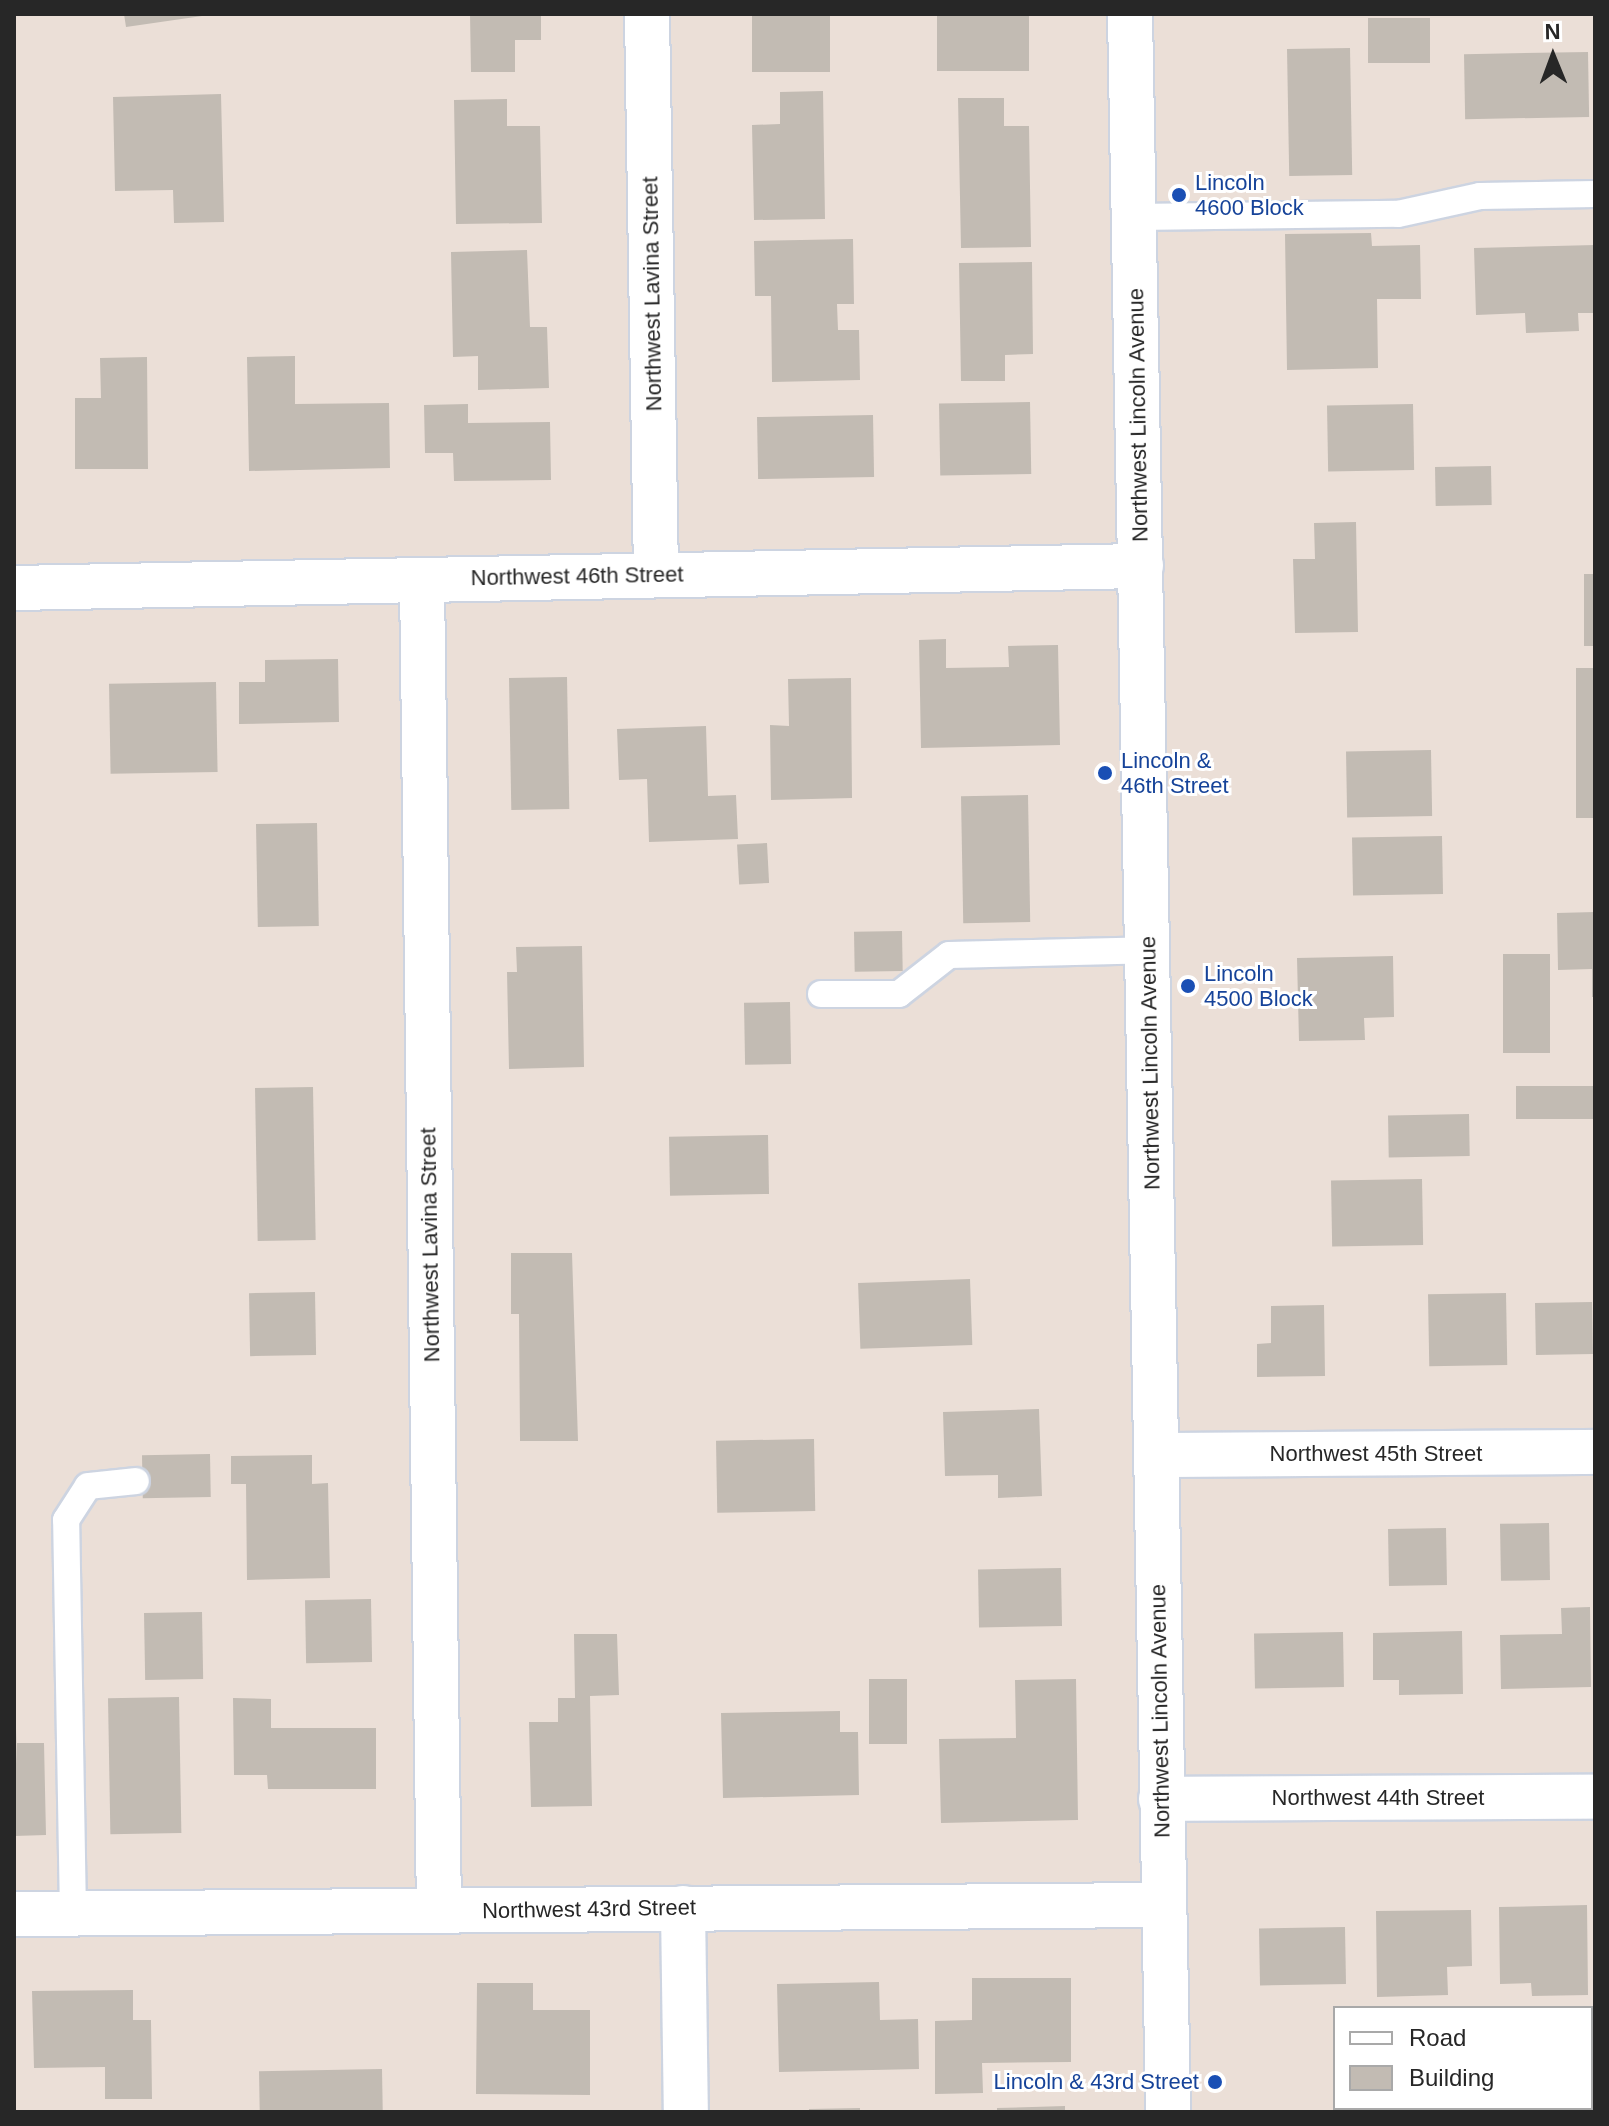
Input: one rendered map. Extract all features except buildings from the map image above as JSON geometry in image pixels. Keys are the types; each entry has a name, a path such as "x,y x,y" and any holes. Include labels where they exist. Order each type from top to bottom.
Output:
{"street":[{"name":"Northwest Lavina Street","path":"647,14 656,574"},
{"name":"Northwest Lincoln Avenue","path":"1130,14 1168,2112"},
{"name":"Northwest 46th Street","path":"14,588 1141,566"},
{"name":"Northwest Lavina Street","path":"422,580 439,1910"},
{"name":"Northwest 45th Street","path":"1157,1455 1595,1452"},
{"name":"Northwest 44th Street","path":"1161,1799 1595,1797"},
{"name":"Northwest 43rd Street","path":"14,1914 1164,1905"},
{"path":"683,1908 686,2112"}],"lane":[{"path":"1134,217 1398,214 1480,196 1595,194"},
{"path":"821,994 899,994 949,955 1148,950"},
{"path":"73,1914 66,1520 88,1486 136,1481"}],"place":[{"name":"Lincoln 4600 Block","path":"1179,195"},
{"name":"Lincoln & 46th Street","path":"1105,773"},
{"name":"Lincoln 4500 Block","path":"1188,986"},
{"name":"Lincoln & 43rd Street","path":"1215,2082"}]}
